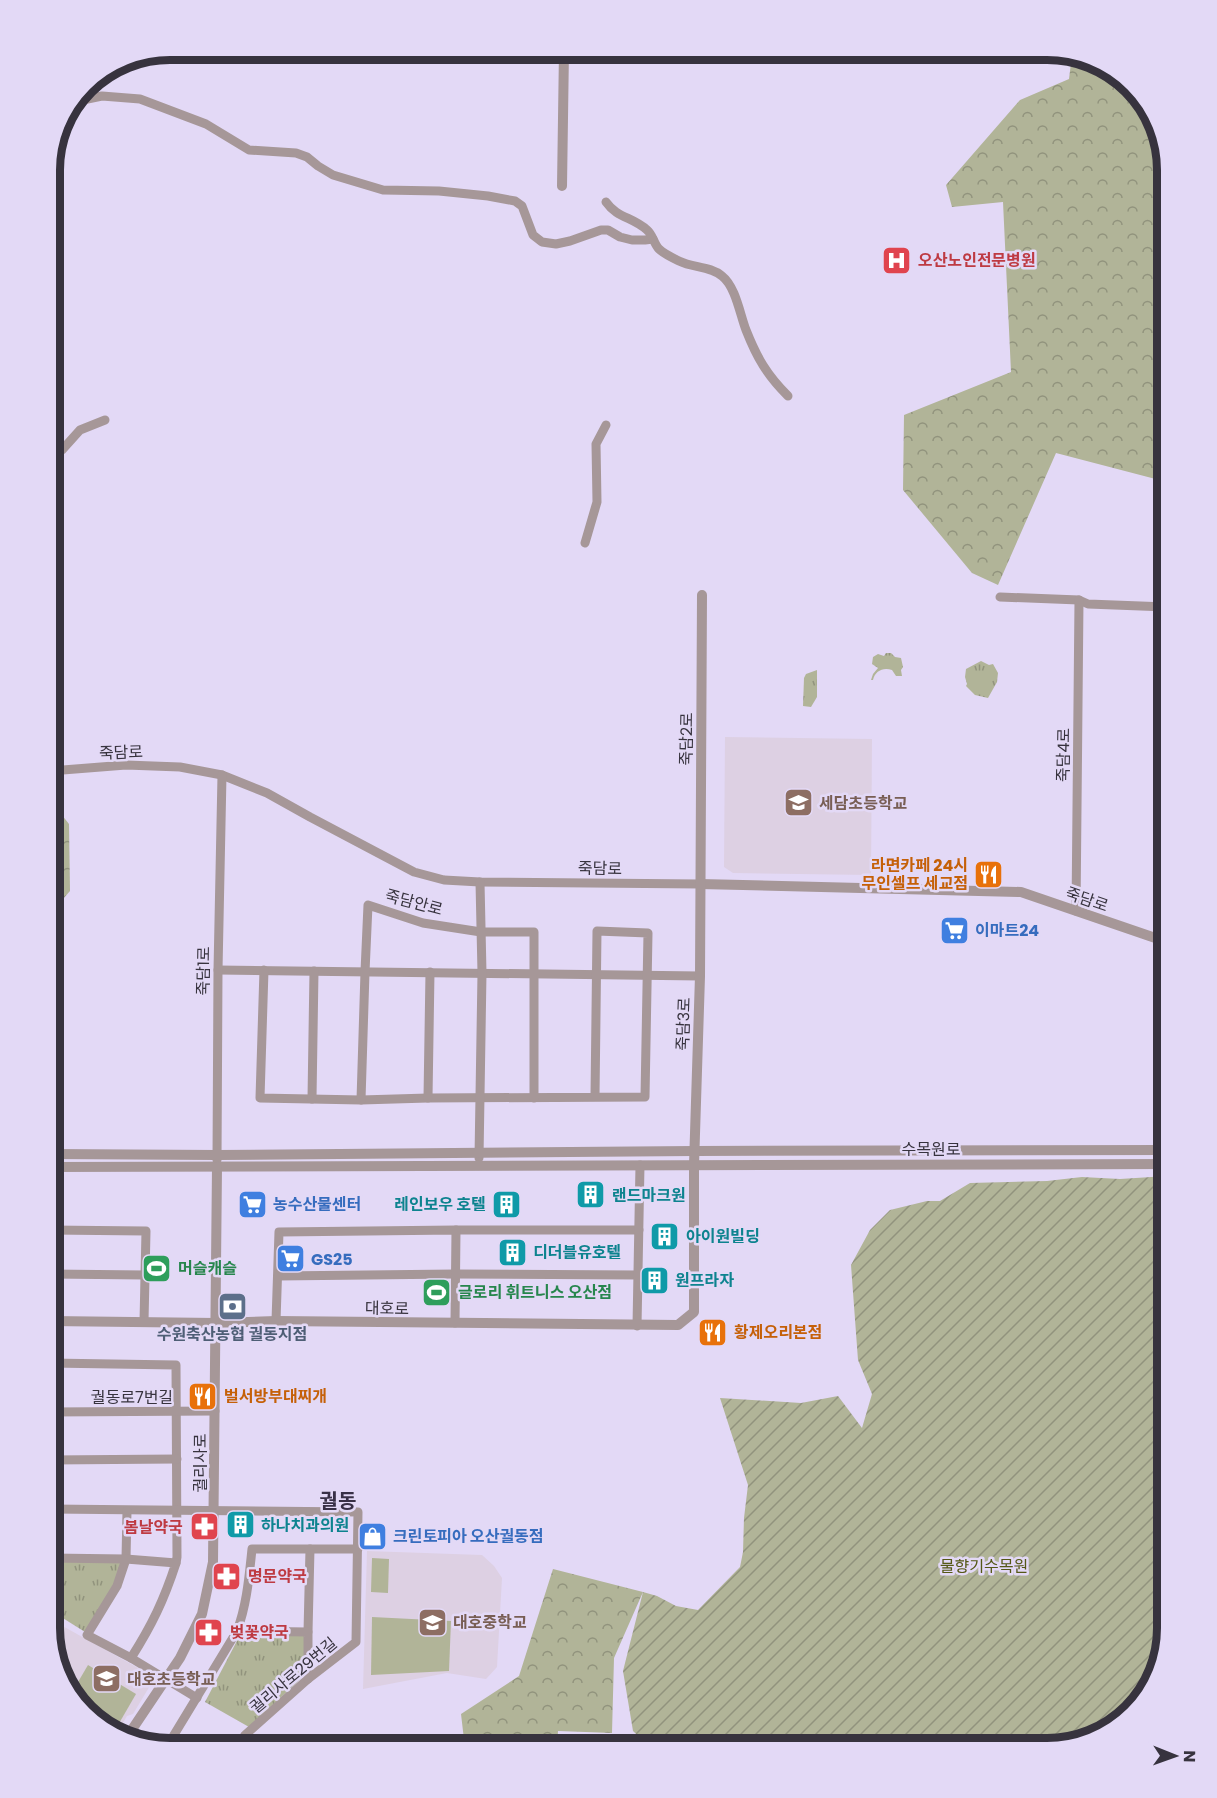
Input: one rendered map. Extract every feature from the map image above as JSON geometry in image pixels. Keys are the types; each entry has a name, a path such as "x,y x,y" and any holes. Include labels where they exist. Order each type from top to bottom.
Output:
{"street":[{"path":"562,186 564,60"},
{"path":"85,99 102,96 140,99 206,124 249,150 296,153 307,157 333,175 383,190 439,191 515,201 522,206 533,235 543,242 563,243 601,230 608,230 620,237 632,240 653,239"},
{"path":"606,202 613,211 648,231 658,249 682,262 714,271 730,284 746,331 760,360 770,378 788,396"},
{"path":"60,452 80,430 105,420"},
{"path":"585,543 597,502 596,444 606,425"},
{"name":"죽담2로","path":"700,885 702,595"},
{"path":"1000,597 1079,600 1088,604 1157,606"},
{"name":"죽담4로","path":"1076,911 1079,600"},
{"name":"죽담로","path":"60,770 126,765 180,767 222,775 267,794 414,872 444,880 1021,892 1157,939"},
{"name":"죽담1로","path":"217,1167 222,775"},
{"path":"479,1166 482,973 480,882"},
{"name":"죽담3로","path":"694,1165 700,976 700,885"},
{"name":"죽담안로","path":"362,1100 368,905 423,923 481,932 534,932 534,1098"},
{"path":"264,970 260,1098 362,1100 645,1097 648,933 597,931 595,1097"},
{"path":"218,970 700,976"},
{"path":"312,1099 314,971"},
{"path":"428,1098 430,972"},
{"name":"수목원로","path":"60,1154 1157,1150"},
{"name":"수목원로","path":"60,1167 1157,1164"},
{"path":"637,1326 640,1165"},
{"name":"대호로","path":"60,1322 276,1321 678,1325 694,1312 694,1165"},
{"name":"궐리사로","path":"131,1731 180,1658 202,1614 213,1562 217,1167"},
{"path":"60,1230 146,1231 144,1322"},
{"path":"455,1323 456,1230"},
{"path":"276,1321 279,1232 639,1230"},
{"path":"60,1274 145,1275"},
{"path":"278,1276 638,1275"},
{"path":"60,1363 176,1365 177,1557 165,1598 150,1629 131,1658"},
{"name":"궐동로7번길","path":"60,1412 215,1411"},
{"path":"60,1460 177,1459"},
{"path":"60,1509 215,1511"},
{"path":"126,1511 126,1559 117,1586 87,1635 131,1658 197,1698"},
{"name":"궐리사로29번길","path":"215,1511 358,1512 356,1642 308,1679 243,1738"},
{"path":"172,1738 237,1631 248,1593 252,1549 357,1549"},
{"path":"308,1679 310,1549"},
{"path":"60,1558 126,1559 176,1563"},
{"path":"237,1631 308,1632"}],"shaded area":[{"name":"세담초등학교","path":"725,737 872,739 871,875 733,873 724,867"},
{"name":"대호중학교","path":"367,1551 482,1555 494,1566 502,1578 497,1667 486,1679 447,1673 363,1689"},
{"name":"대호초등학교","path":"60,1625 149,1674 151,1684 133,1714 127,1716 121,1727 97,1711 87,1701 68,1670 61,1643"}],"green space":[{"path":"1071,63 1096,71 1114,83 1134,103 1149,128 1153,141 1157,170 1157,479 1056,453 998,585 972,573 903,490 904,415 1011,372 1003,202 952,207 946,185 1020,100 1069,79"},
{"path":"886,653 901,658 902,676 896,676 892,670 883,669 871,680 878,668 872,664 873,657 878,654 884,656"},
{"path":"981,661 989,665 993,664 998,673 997,682 988,698 975,695 966,686 966,669"},
{"path":"817,670 817,697 811,707 803,706 804,678 806,674"},
{"path":"60,813 69,824 70,891 60,902"},
{"name":"물향기수목원","path":"1082,1177 1120,1179 1157,1177 1157,1628 1156,1643 1149,1670 1125,1706 1089,1730 1062,1737 1047,1738 640,1738 633,1731 623,1671 643,1592 676,1606 698,1610 740,1567 748,1485 720,1398 801,1403 838,1396 862,1428 872,1394 858,1360 851,1265 870,1230 890,1210 927,1201 940,1201 970,1183 1047,1181"},
{"path":"372,1558 389,1559 388,1593 371,1592"},
{"path":"60,1561 121,1561 115,1586 85,1632 60,1616"},
{"path":"553,1569 643,1592 614,1658 612,1733 558,1731 558,1738 464,1738 461,1714 519,1676"},
{"path":"372,1617 451,1621 449,1671 371,1675"},
{"path":"242,1634 304,1636 305,1675 249,1727 205,1702"},
{"path":"88,1665 136,1694 118,1725 97,1711 76,1685"}],"place":[{"name":"오산노인전문병원","path":"897,260"},
{"name":"세담초등학교","path":"798,803"},
{"name":"라면카페 24시 무인셀프 세교점","path":"989,874"},
{"name":"이마트24","path":"954,930"},
{"name":"랜드마크원","path":"591,1195"},
{"name":"농수산물센터","path":"252,1204"},
{"name":"레인보우 호텔","path":"507,1204"},
{"name":"아이원빌딩","path":"665,1236"},
{"name":"디더블유호텔","path":"512,1252"},
{"name":"GS25","path":"290,1259"},
{"name":"머슬캐슬","path":"157,1268"},
{"name":"원프라자","path":"654,1280"},
{"name":"글로리 휘트니스 오산점","path":"437,1292"},
{"name":"수원축산농협 궐동지점","path":"232,1306"},
{"name":"황제오리본점","path":"713,1332"},
{"name":"벌서방부대찌개","path":"203,1396"},
{"name":"하나치과의원","path":"240,1525"},
{"name":"봄날약국","path":"204,1527"},
{"name":"크린토피아 오산궐동점","path":"372,1536"},
{"name":"명문약국","path":"227,1576"},
{"name":"대호중학교","path":"432,1622"},
{"name":"벚꽃약국","path":"209,1632"},
{"name":"대호초등학교","path":"106,1679"}],"district":[{"name":"궐동","path":"338,1501"}]}
